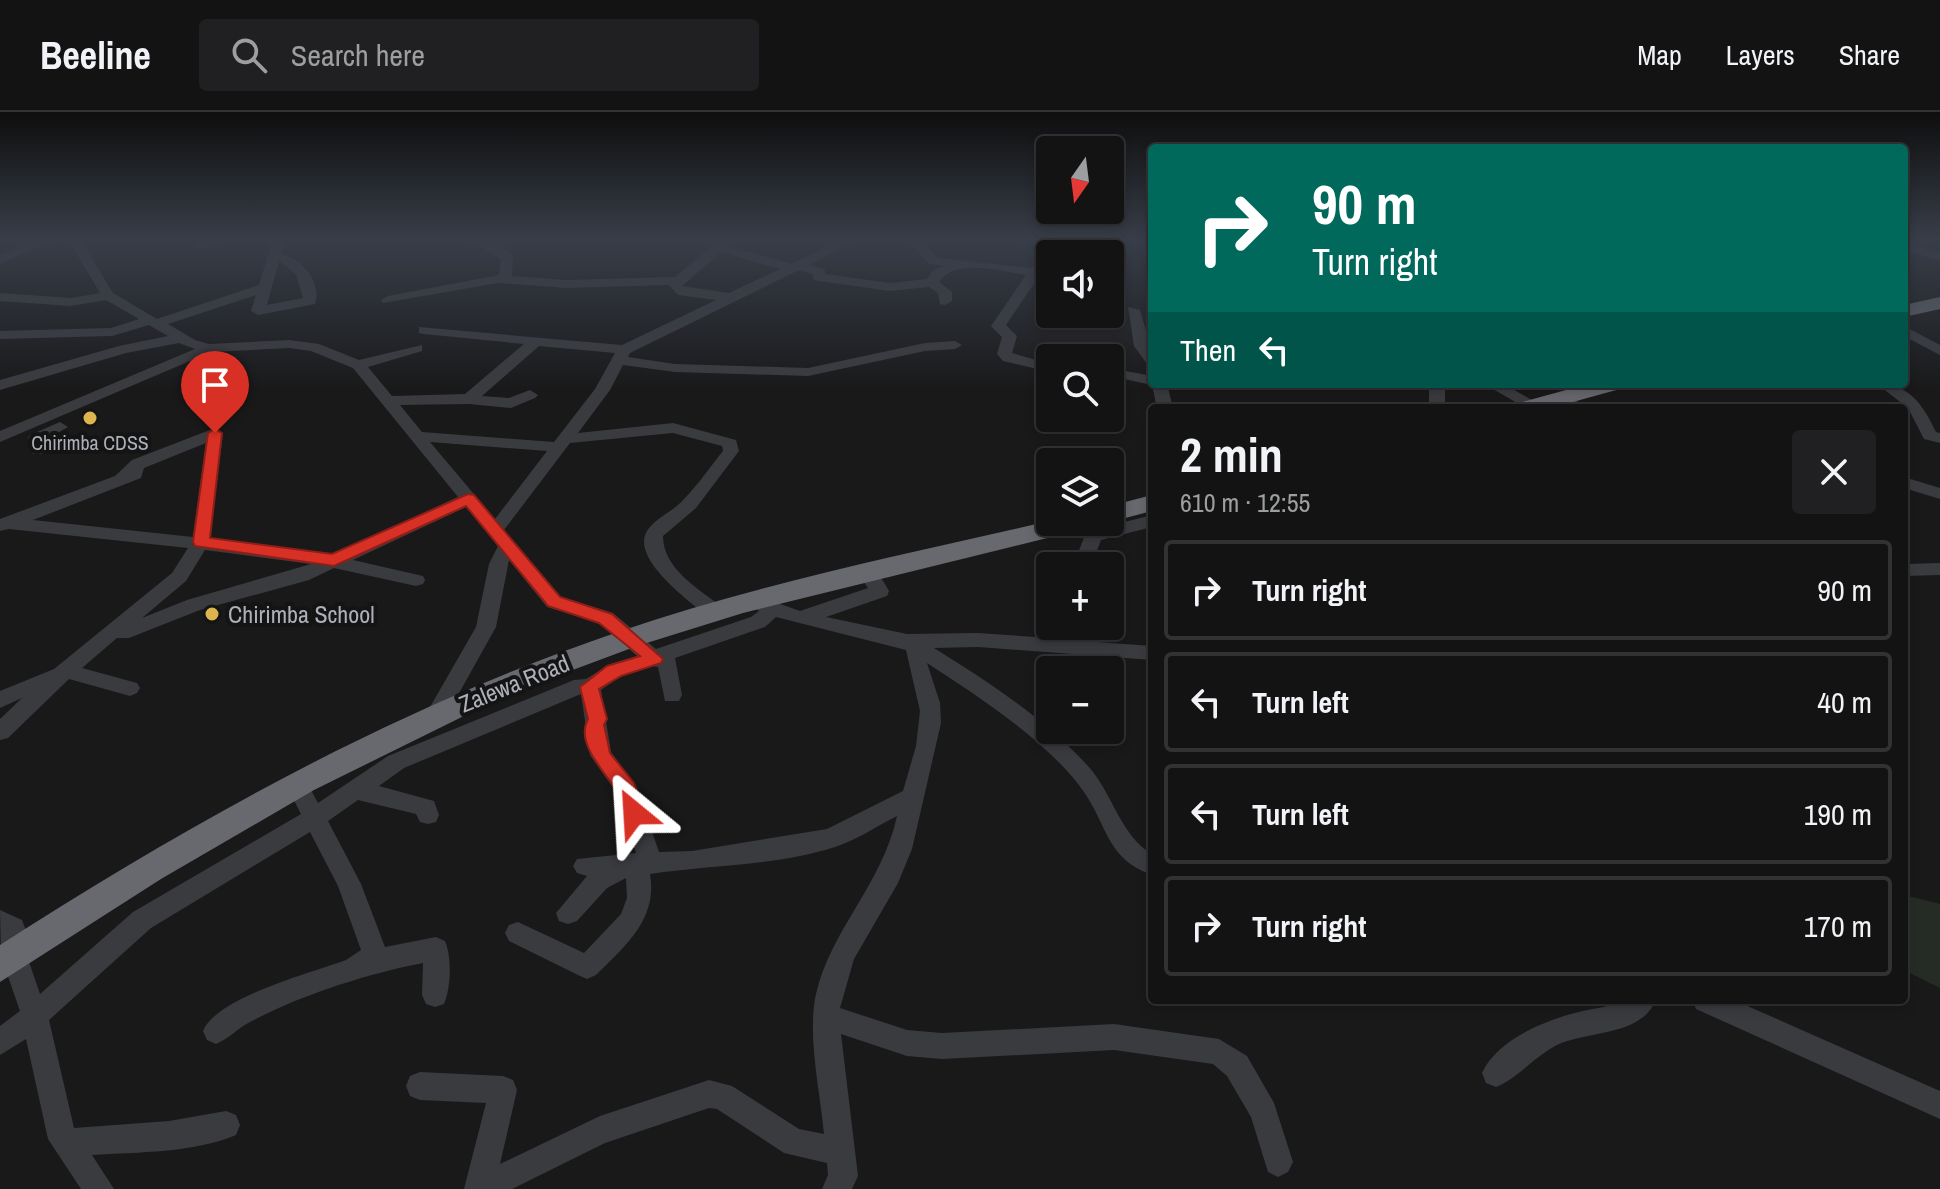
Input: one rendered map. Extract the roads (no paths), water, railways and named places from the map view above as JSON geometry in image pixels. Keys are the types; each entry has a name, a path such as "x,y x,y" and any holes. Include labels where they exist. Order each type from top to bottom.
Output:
{"highway":[{"path":"1908,310 1940,303"},
{"path":"1546,404 1599,388"},
{"path":"1124,510 1148,504"},
{"name":"Zalewa Road","path":"7,960 170,855 296,783 437,714 628,639 715,612 765,605 866,572 1045,536"}],"street":[{"path":"105,289 108,296 151,322 180,338 209,348"},
{"path":"0,335 112,332 258,289"},
{"path":"264,289 258,311 310,301 310,289"},
{"path":"388,300 445,289"},
{"path":"679,289 734,299"},
{"path":"437,714 483,634 502,537 622,355 752,289"},
{"path":"941,289 945,292 945,301"},
{"path":"1024,289 998,326 1010,336 1004,354 1008,358 1036,365"},
{"path":"0,297 71,302 108,296"},
{"path":"0,306 22,297"},
{"path":"1133,310 1146,342"},
{"path":"424,330 622,355 675,368 808,372 925,347 955,345"},
{"path":"358,365 420,350 444,332"},
{"path":"1908,332 1940,351"},
{"path":"0,385 124,349 180,338"},
{"path":"469,399 535,342"},
{"path":"0,437 209,348 289,344 314,347 358,365 554,602 606,618 654,659 667,661 672,695"},
{"path":"1124,375 1148,380"},
{"path":"1502,388 1541,404"},
{"path":"1891,388 1915,405 1930,436 1940,438"},
{"path":"388,401 469,399 511,403 530,395"},
{"path":"39,451 36,438 64,426 70,409"},
{"path":"417,436 563,443 673,428 732,445 698,495 654,534 652,544 659,560 715,612"},
{"path":"438,439 463,437"},
{"path":"0,732 67,670 179,577 201,542 215,448 122,478 5,524"},
{"path":"1908,483 1940,494"},
{"path":"103,640 194,605 294,579 468,499"},
{"path":"1124,524 1148,521"},
{"path":"5,524 201,542 334,560 416,580"},
{"path":"1908,570 1940,569"},
{"path":"802,618 880,591 866,572"},
{"path":"0,1042 35,1016 142,920 314,818 407,756 534,702 581,685 589,687 614,671 758,622 765,605 802,618 912,643 956,639 1148,653"},
{"path":"1057,647 1059,640"},
{"path":"842,1176 826,1016 827,997 840,957 892,870 924,763 931,713 912,643"},
{"path":"912,643 1067,759 1091,785 1122,844 1133,857 1148,863"},
{"path":"0,700 67,670 130,688"},
{"path":"518,933 587,967 633,919 643,893 626,788 601,755 595,725 598,719 589,687"},
{"path":"296,783 349,884 375,952 368,962"},
{"path":"356,790 404,800 426,808 428,815"},
{"path":"585,866 692,861 821,840 913,797"},
{"path":"568,913 598,881 639,864"},
{"path":"0,921 13,928 7,960 35,1016 47,1083 65,1143 99,1189"},
{"path":"216,1031 242,1012 368,962 436,949 435,995"},
{"path":"1496,1073 1511,1058 1547,1036 1569,1027 1621,1015 1640,1004"},
{"path":"1714,1004 1940,1105"},
{"path":"826,1016 907,1043 942,1046 1114,1037 1219,1052 1237,1066 1248,1082 1264,1113 1278,1162"},
{"path":"420,1086 503,1090 479,1189"},
{"path":"479,1189 600,1130 709,1094 722,1096 842,1176"},
{"path":"65,1143 169,1135 226,1125"}],"place":[{"name":"Chirimba CDSS","path":"90,418"},
{"name":"Chirimba School","path":"212,614"}]}
